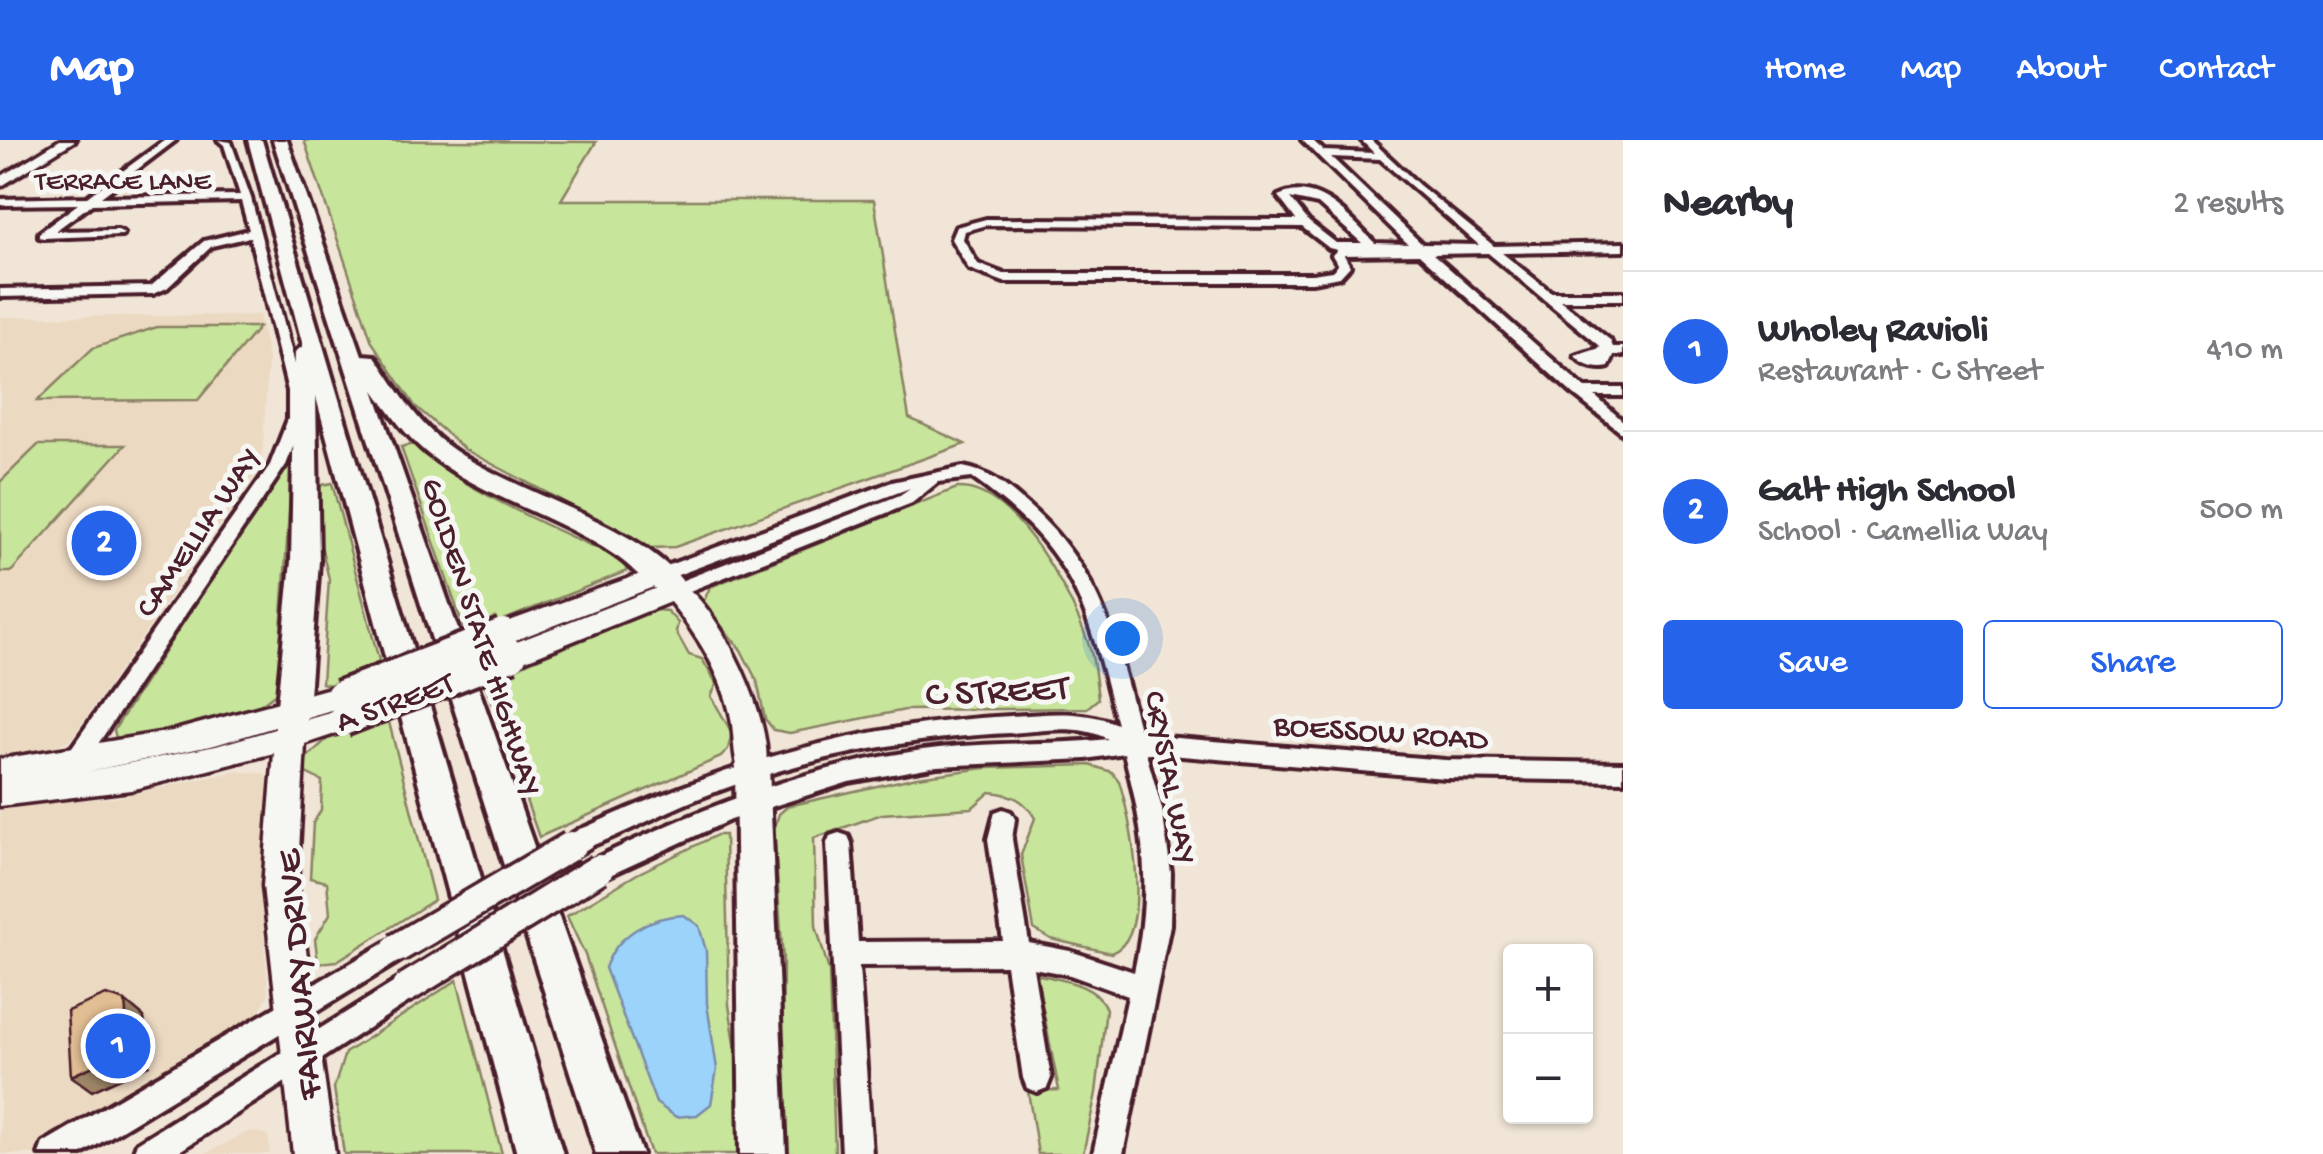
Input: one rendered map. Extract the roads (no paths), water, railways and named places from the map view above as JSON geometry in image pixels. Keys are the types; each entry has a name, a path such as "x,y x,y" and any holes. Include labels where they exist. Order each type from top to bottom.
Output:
{"highway":[{"path":"246,140 263,171"},
{"path":"255,140 540,1154"},
{"name":"GOLDEN STATE HIGHWAY","path":"280,140 619,1154"},
{"path":"294,140 294,181"},
{"path":"333,296 383,387 430,443 450,458 626,550 668,582"},
{"path":"292,724 305,561 306,314"},
{"path":"753,784 763,1154"}],"main road":[{"path":"0,184 69,140"},
{"path":"668,582 706,626 737,681 747,712 753,784"},
{"name":"A STREET","path":"0,793 128,781 342,708 668,582"},
{"name":"A STREET","path":"0,770 73,763 292,724"},
{"name":"FAIRWAY DRIVE","path":"292,724 280,886 314,1154"},
{"name":"A STREET","path":"0,782 46,778 73,763"}],"street":[{"path":"118,233 43,236 171,140"},
{"name":"CAMELLIA WAY","path":"73,763 278,465 292,435 295,391 246,198 228,144 222,140"},
{"path":"1307,140 1420,249 1623,429"},
{"path":"1366,140 1487,249 1616,351"},
{"path":"1322,156 1384,158"},
{"path":"1371,246 1322,199 1283,196 1305,224 1333,246 1420,249"},
{"name":"TERRACE LANE","path":"0,202 246,198"},
{"path":"1305,224 986,222 960,230 957,238 966,264 978,273 1004,278 1312,278 1336,274 1344,266 1338,254 1341,252 1623,247"},
{"path":"0,293 153,290 208,243 252,233"},
{"path":"53,292 75,274"},
{"path":"1549,296 1623,296"},
{"path":"1579,392 1623,392"},
{"path":"1592,404 1623,403"},
{"name":"A STREET","path":"668,582 906,498 936,477 963,472"},
{"name":"CRYSTAL WAY","path":"963,472 989,481 1039,523 1076,570 1101,624 1150,809 1159,872 1157,925 1108,1154"},
{"name":"C STREET","path":"148,1154 600,869 753,784 846,744 958,726 1092,724 1134,742"},
{"name":"BOESSOW ROAD","path":"1134,742 1445,769 1623,772"},
{"name":"C STREET","path":"54,1154 396,948 585,838 644,810 753,784 899,762 1000,751 1099,750 1134,742"},
{"path":"1002,818 1000,839 1037,1078"},
{"path":"840,842 857,1154"},
{"path":"846,954 1018,953 1070,963 1143,988"}],"water":[{"path":"684,915 699,926 706,951 707,1004 717,1069 711,1104 697,1115 676,1117 656,1103 605,968 617,946 636,930 659,919"}],"place":[{"name":"Galt High School","path":"104,543"},
{"name":"Wholey Ravioli","path":"118,1046"}]}
